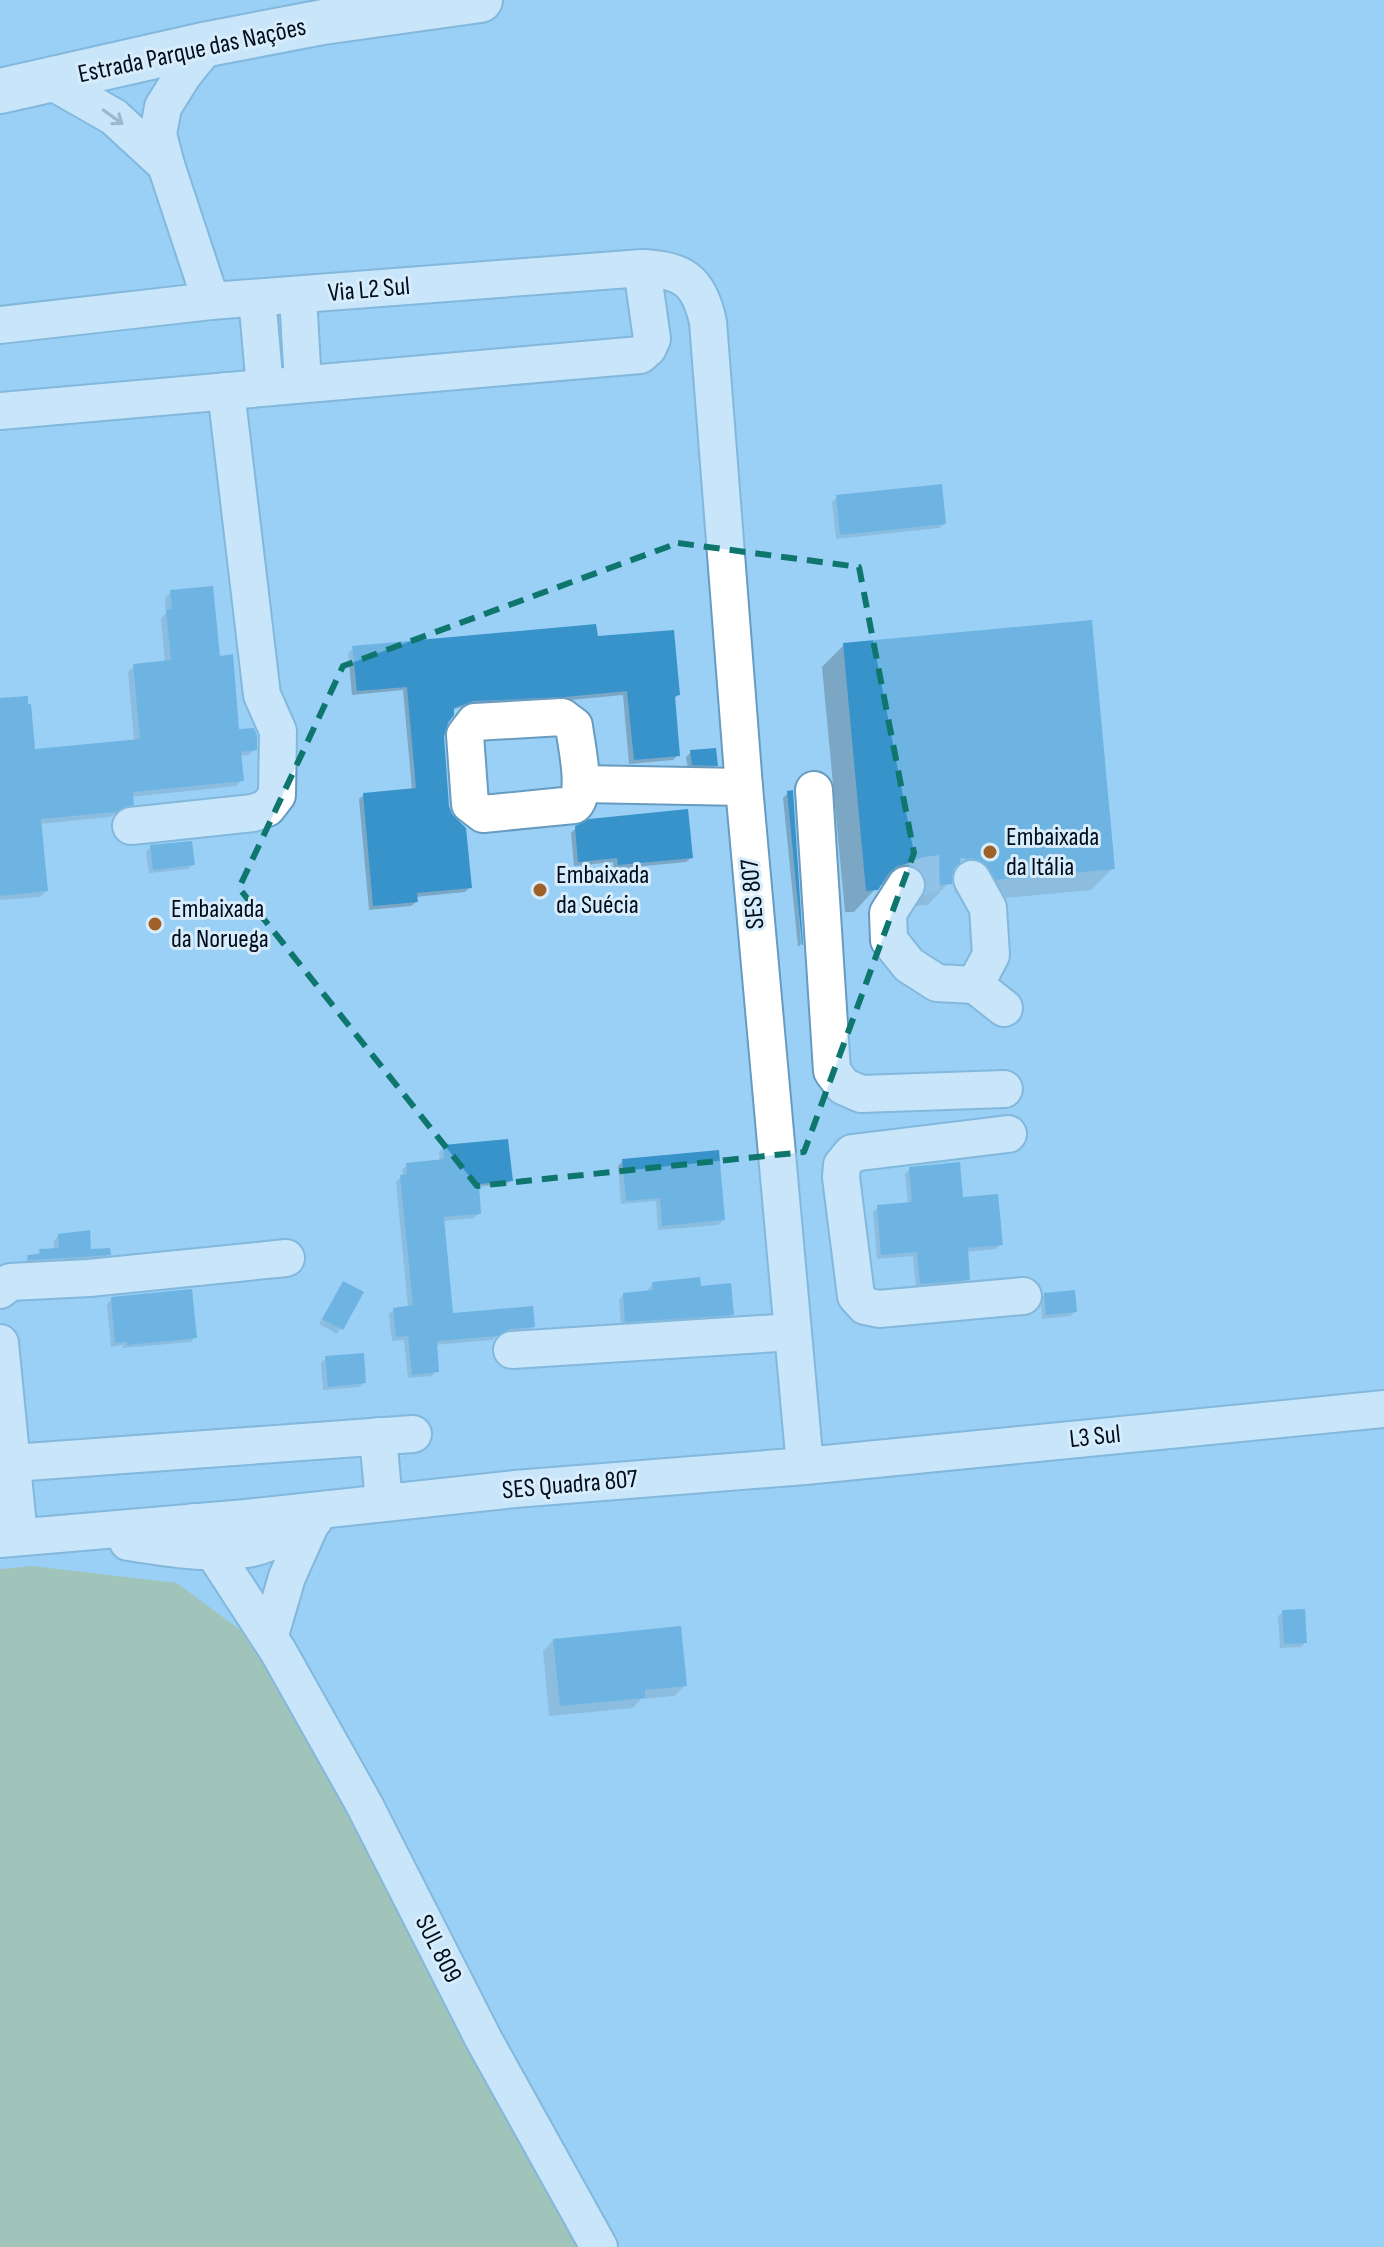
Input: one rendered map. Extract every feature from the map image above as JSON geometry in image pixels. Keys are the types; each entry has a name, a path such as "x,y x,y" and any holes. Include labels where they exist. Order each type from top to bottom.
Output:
{"highway":[{"name":"Estrada Parque das Nações","path":"0,91 208,44 323,22 480,0"}],"street":[{"path":"208,44 163,107 158,134 211,301"},
{"path":"51,81 114,117 166,165"},
{"path":"0,411 640,355 652,339 642,268"},
{"name":"Via L2 Sul","path":"0,325 211,301 642,268 663,269 691,281 703,301 708,322"},
{"path":"298,296 303,384"},
{"path":"257,298 265,387"},
{"name":"SES 807","path":"708,322 744,787 805,1466"},
{"path":"131,826 253,813 267,808 277,795 278,731 262,695 226,391"},
{"path":"581,784 744,787"},
{"path":"814,790 832,1071 843,1086 861,1094 1004,1089"},
{"path":"972,879 988,908 991,955 975,985"},
{"path":"906,885 888,913 889,940 909,965 937,983 975,985 1004,1008"},
{"path":"1008,1134 852,1153 842,1165 841,1177 856,1296 865,1306 879,1309 1023,1296"},
{"path":"0,1290 10,1282 89,1278 286,1258"},
{"path":"512,1350 793,1332"},
{"path":"0,1343 13,1463 9,1538"},
{"name":"L3 Sul","path":"805,1466 1384,1409"},
{"path":"13,1463 413,1434"},
{"path":"378,1436 384,1503"},
{"name":"SES Quadra 807","path":"76,1532 128,1542 250,1533 283,1537 324,1515 384,1503 515,1489 805,1466"},
{"path":"128,1542 169,1559 266,1628 287,1577 324,1515"},
{"name":"SES Quadra 807","path":"9,1538 76,1532 204,1537"},
{"name":"SUL 809","path":"250,1533 266,1628"},
{"name":"SUL 809","path":"204,1537 266,1628 364,1804 484,2040 599,2247"}],"highlighted area":[{"path":"678,543 859,567 914,853 804,1152 477,1186 239,888 343,666"}],"green space":[{"path":"32,1566 177,1583 259,1644 583,2247 0,2247 0,1569"}],"building":[{"path":"942,484 946,524 840,535 836,495"},
{"path":"213,586 220,656 233,654 239,729 254,728 257,735 257,750 241,752 244,781 133,792 134,805 116,812 41,819 48,891 0,896 0,698 28,696 35,749 140,739 133,664 171,660 166,610 172,609 170,590"},
{"path":"1092,620 1115,869 996,880 983,862 972,858 963,860 954,868 952,884 927,886 925,876 918,868 906,864 897,866 889,873 878,890 866,891 843,643"},
{"path":"596,624 598,636 674,630 680,695 675,696 680,756 634,760 627,691 474,701 454,708 444,737 449,806 452,814 466,828 472,888 417,893 418,902 373,906 363,793 416,788 407,687 357,691 352,646"},
{"path":"716,748 718,766 692,765 690,750"},
{"path":"793,790 803,945 787,791"},
{"path":"688,809 693,858 618,865 617,858 578,862 575,826 589,819"},
{"path":"192,841 195,865 153,870 150,845"},
{"path":"508,1139 513,1181 479,1184 481,1214 444,1217 453,1313 533,1306 535,1327 510,1329 497,1336 437,1341 439,1372 412,1375 408,1336 396,1337 393,1308 413,1305 400,1175 407,1174 406,1163 444,1159 443,1145"},
{"path":"719,1150 725,1220 662,1226 660,1198 626,1201 622,1159"},
{"path":"960,1162 963,1197 998,1194 1003,1245 968,1248 970,1280 920,1284 917,1252 881,1255 877,1205 912,1202 909,1167"},
{"path":"90,1230 91,1249 110,1248 111,1255 28,1260 27,1255 40,1254 39,1249 59,1248 58,1234"},
{"path":"700,1277 701,1286 731,1283 734,1315 625,1322 623,1293 653,1290 652,1282"},
{"path":"343,1281 364,1292 343,1330 322,1319"},
{"path":"192,1289 197,1338 127,1345 127,1342 115,1343 111,1297"},
{"path":"1075,1290 1077,1312 1046,1315 1044,1293"},
{"path":"364,1353 366,1383 328,1387 325,1356"},
{"path":"1305,1609 1307,1643 1284,1644 1282,1610"},
{"path":"681,1626 687,1686 645,1690 645,1698 560,1706 553,1639"}],"tunnel":[{"path":"906,885 922,876 938,873 972,879"}],"place":[{"name":"Embaixada da Itália","path":"990,852"},
{"name":"Embaixada da Suécia","path":"540,890"},
{"name":"Embaixada da Noruega","path":"155,924"}]}
